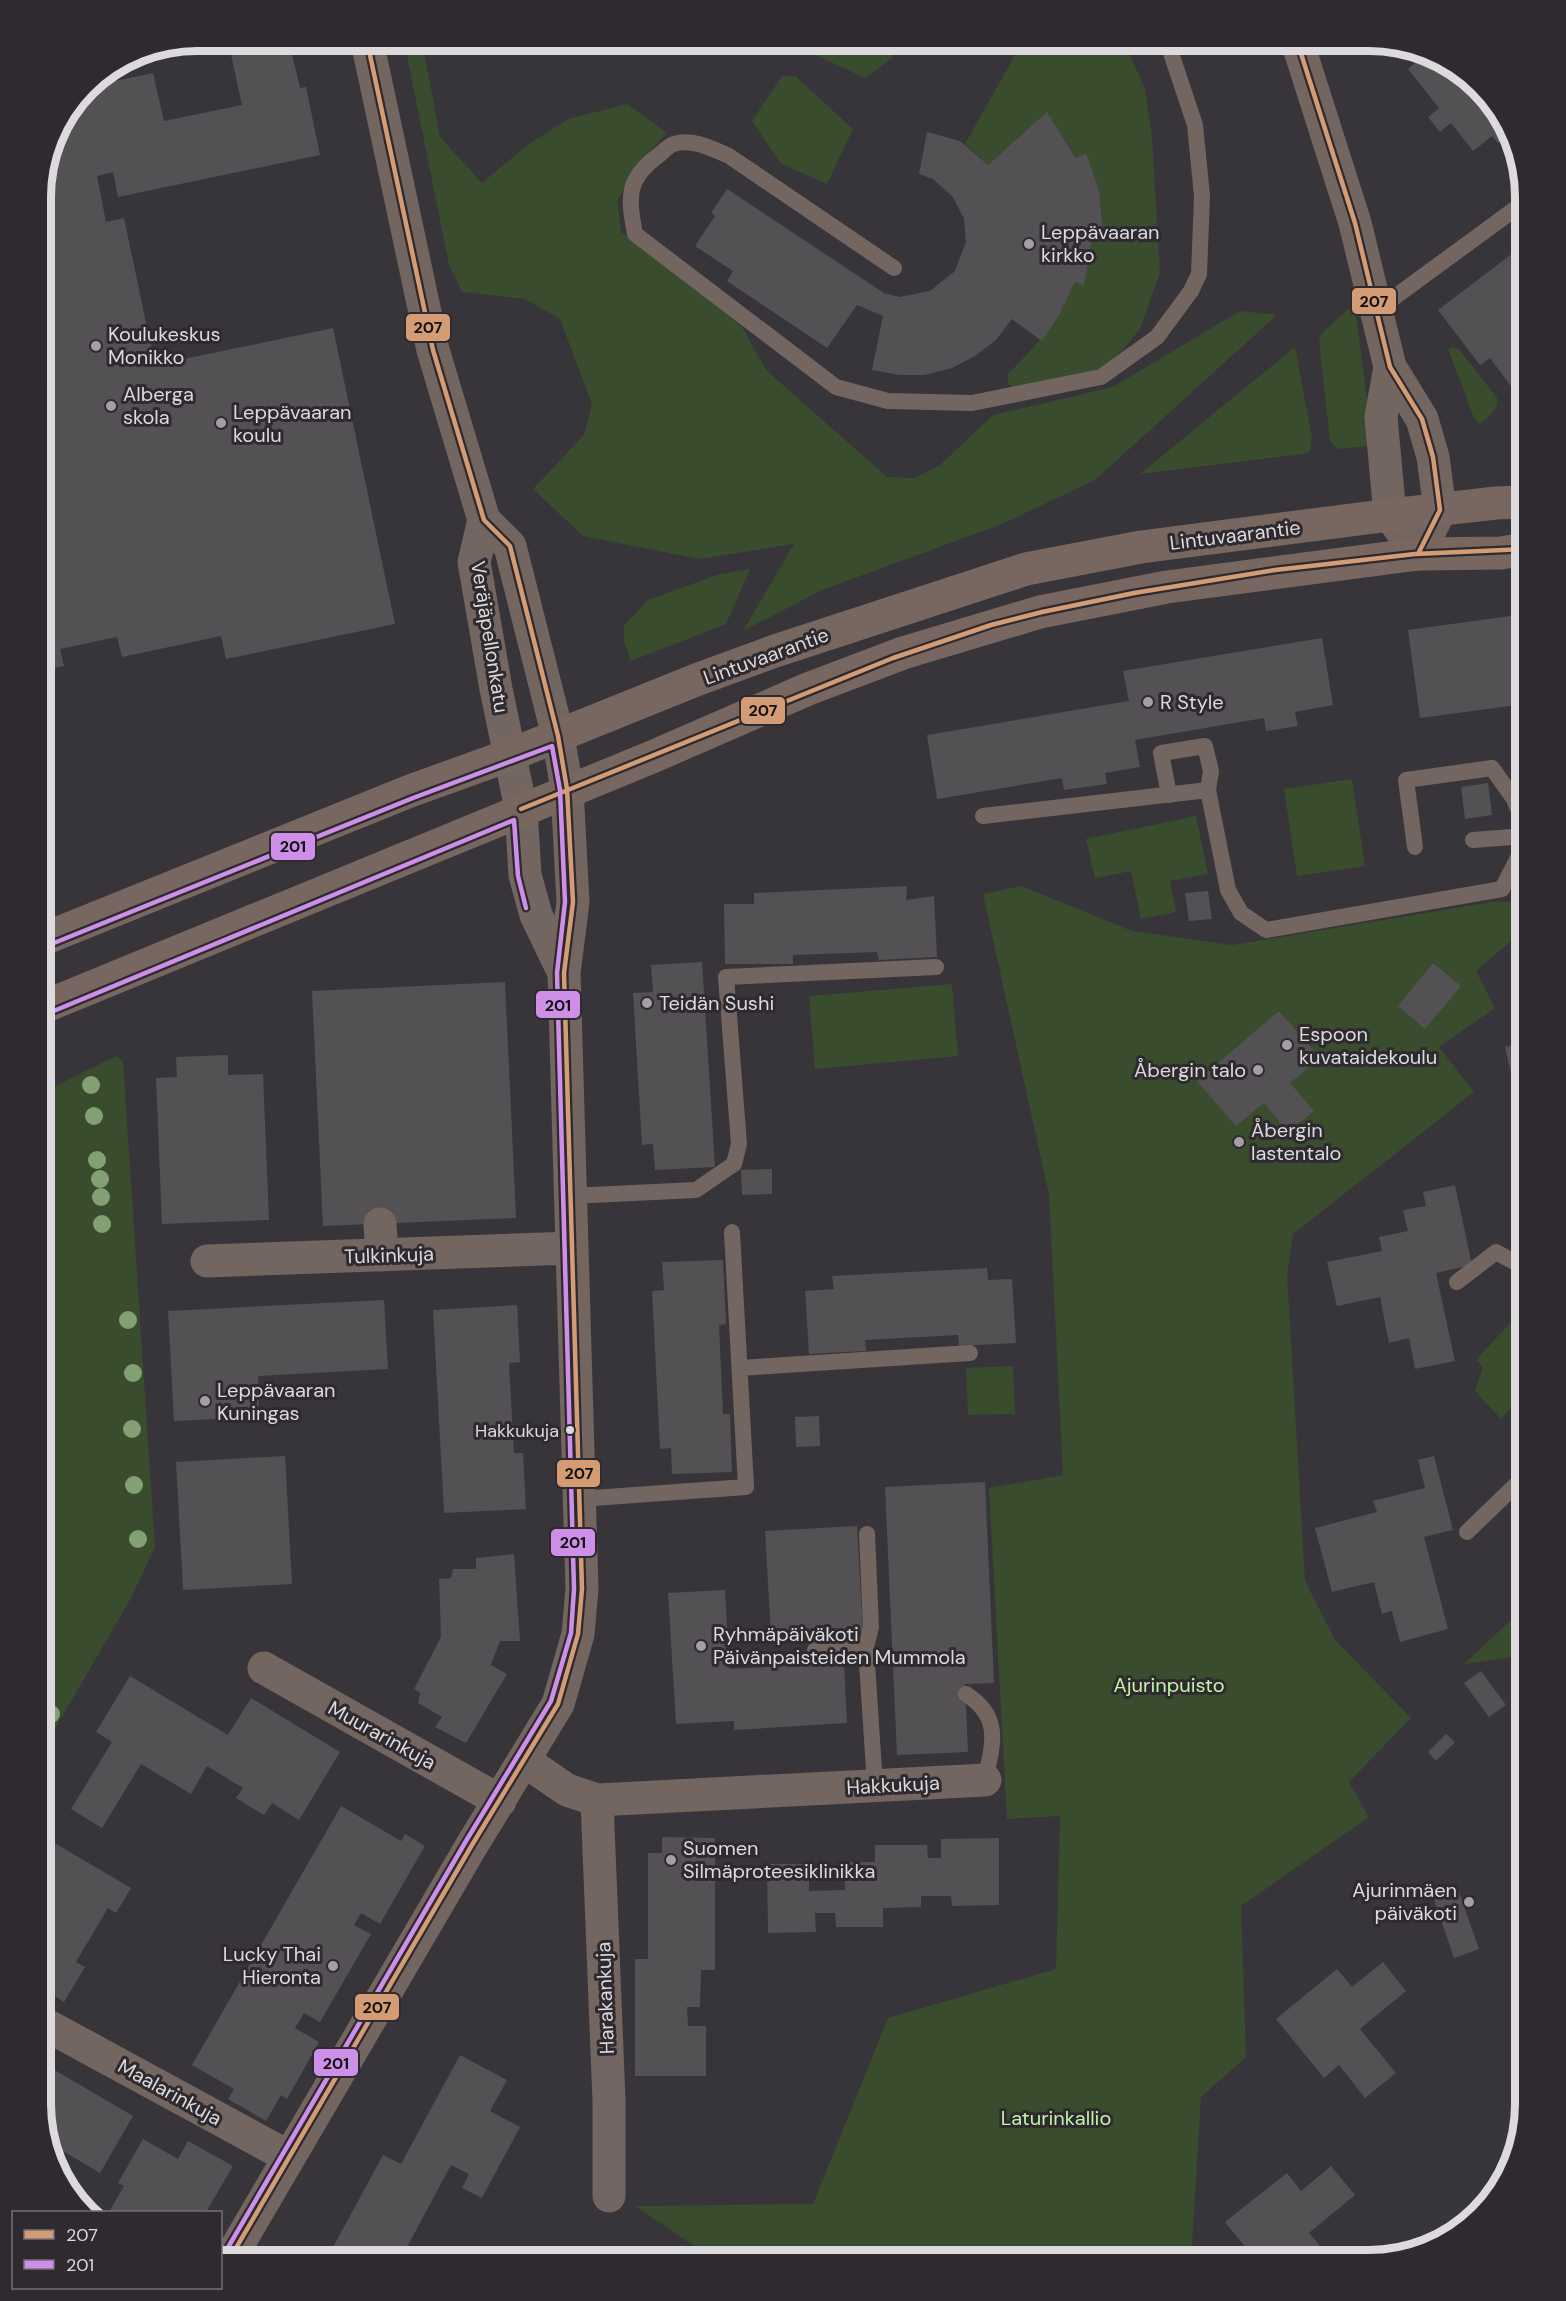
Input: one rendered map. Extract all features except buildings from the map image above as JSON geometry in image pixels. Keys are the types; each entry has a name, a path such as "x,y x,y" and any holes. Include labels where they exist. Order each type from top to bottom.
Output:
{"main road":[{"name":"Lintuvaarantie","path":"51,936 410,791 510,755 775,651 1026,568 1141,547 1390,514 1515,503"},
{"name":"Lintuvaarantie","path":"51,1004 434,847 567,789 652,757 808,689 903,653 1040,612 1167,587 1418,554 1515,551"}],"street":[{"name":"Veräjäpellonkatu","path":"235,2250 558,1704 578,1634 582,1589 570,1248 564,973 573,902 567,789 558,736 510,546 484,520 425,319 369,51"},
{"path":"1300,51 1355,223 1390,367 1422,419 1432,457 1440,510 1418,554 1390,514 1381,417 1390,367"},
{"name":"Veräjäpellonkatu","path":"484,520 474,562 521,809 525,875 536,915 564,973"},
{"name":"Tulkinkuja","path":"207,1261 381,1240 570,1248"},
{"name":"Muurarinkuja","path":"264,1668 500,1801"},
{"name":"Hakkukuja","path":"525,1761 567,1790 597,1800 985,1780"},
{"name":"Harakankuja","path":"597,1800 609,2101 609,2196"},
{"name":"Maalarinkuja","path":"51,2028 289,2157"}],"lane":[{"path":"894,268 729,156 700,144 674,144 650,161 633,181 630,209 635,234 836,387 888,401 972,403 1101,377 1157,337 1191,291 1199,274 1202,196 1195,125 1170,51"},
{"path":"1377,310 1515,209"},
{"path":"1168,795 1161,753 1205,746 1211,771 1208,790 1228,890 1241,913 1266,930 1502,889 1515,865"},
{"path":"1415,847 1406,780 1492,768 1515,802"},
{"path":"983,816 1208,790"},
{"path":"1473,840 1515,837"},
{"path":"570,1196 696,1190 734,1164 739,1144 726,977 936,967"},
{"path":"579,1499 746,1487 732,1232"},
{"path":"1456,1282 1496,1252 1515,1262"},
{"path":"740,1368 970,1353"},
{"path":"1467,1532 1515,1486"},
{"path":"867,1534 871,1627 866,1647 875,1786"},
{"path":"815,1650 866,1647"},
{"path":"966,1694 980,1703 990,1719 994,1741 985,1780"}],"green space":[{"path":"406,51 424,51 440,137 482,183 526,146 568,119 627,104 667,133 638,165 617,201 621,232 668,263 742,327 766,370 887,477 914,478 939,466 993,415 1113,387 1240,311 1277,315 1095,480 1002,524 822,590 743,631 794,544 700,559 583,536 533,489 584,435 592,404 560,319 525,299 462,292 449,265"},
{"path":"807,51 893,51 892,58 865,78"},
{"path":"1017,51 1126,51 1130,55 1145,89 1152,138 1160,273 1140,329 1118,355 1093,372 1014,388 1008,383 1008,374 1046,331 1075,282 1084,286 1094,231 1103,229 1099,191 1047,113 988,165 965,144"},
{"path":"782,76 795,76 853,129 827,184 780,163 752,121"},
{"path":"1348,309 1356,315 1371,430 1370,446 1338,449 1330,441 1319,341 1322,333"},
{"path":"1295,347 1312,438 1310,451 1303,454 1140,474"},
{"path":"1454,347 1459,349 1497,398 1495,410 1480,424 1474,418 1448,349"},
{"path":"750,569 726,624 631,661 624,641 624,626 648,600 717,575"},
{"path":"1352,779 1365,866 1297,876 1284,789"},
{"path":"1196,816 1208,874 1170,881 1176,912 1141,919 1131,871 1095,878 1086,839"},
{"name":"Ajurinpuisto","path":"1021,886 1132,931 1232,945 1492,902 1515,902 1515,938 1476,971 1495,1008 1439,1047 1474,1092 1293,1234 1287,1274 1305,1581 1335,1640 1411,1718 1349,1782 1369,1817 1241,1906 1246,2057 1201,2097 1192,2250 700,2250 635,2206 813,2204 888,2018 1056,1969 1060,1816 1007,1819 989,1488 1063,1475 1049,1195 983,894"},
{"path":"952,984 958,1056 815,1069 809,996"},
{"path":"116,1056 123,1061 155,1547 131,1598 51,1736 51,1088"},
{"path":"1515,1318 1515,1403 1501,1419 1475,1391 1483,1367 1476,1360"},
{"path":"1013,1366 1015,1414 968,1415 966,1368"},
{"path":"1515,1616 1515,1656 1464,1664"}],"transit line":[{"name":"207","path":"235,2250 472,1845 558,1704 578,1634 582,1589 564,973 573,902 567,789 558,736 510,546 484,520 433,350 369,51"},
{"name":"207","path":"1300,51 1355,223 1390,367 1422,419 1433,457 1440,510 1418,554"},
{"name":"207","path":"521,809 893,658 991,625 1134,593 1275,570 1415,554 1515,549"},
{"name":"201","path":"51,944 413,798 552,746 560,790 565,902 557,973 574,1589 571,1633 551,1701 466,1841 227,2250"},
{"name":"201","path":"51,1012 514,820 518,876 526,908"}],"place":[{"name":"Leppävaaran kirkko","path":"1029,244"},
{"name":"Koulukeskus Monikko","path":"96,346"},
{"name":"Alberga skola","path":"111,406"},
{"name":"Leppävaaran koulu","path":"221,423"},
{"name":"R Style","path":"1148,702"},
{"name":"Teidän Sushi","path":"647,1003"},
{"name":"Espoon kuvataidekoulu","path":"1287,1045"},
{"name":"Åbergin talo","path":"1258,1070"},
{"name":"Åbergin lastentalo","path":"1239,1142"},
{"name":"Leppävaaran Kuningas","path":"205,1401"},
{"name":"Hakkukuja","path":"570,1430"},
{"name":"Ryhmäpäiväkoti Päivänpaisteiden Mummola","path":"701,1646"},
{"name":"Suomen Silmäproteesiklinikka","path":"671,1860"},
{"name":"Ajurinmäen päiväkoti","path":"1469,1902"},
{"name":"Lucky Thai Hieronta","path":"333,1966"}],"park label":[{"name":"Laturinkallio","path":"1056,2118"}]}
